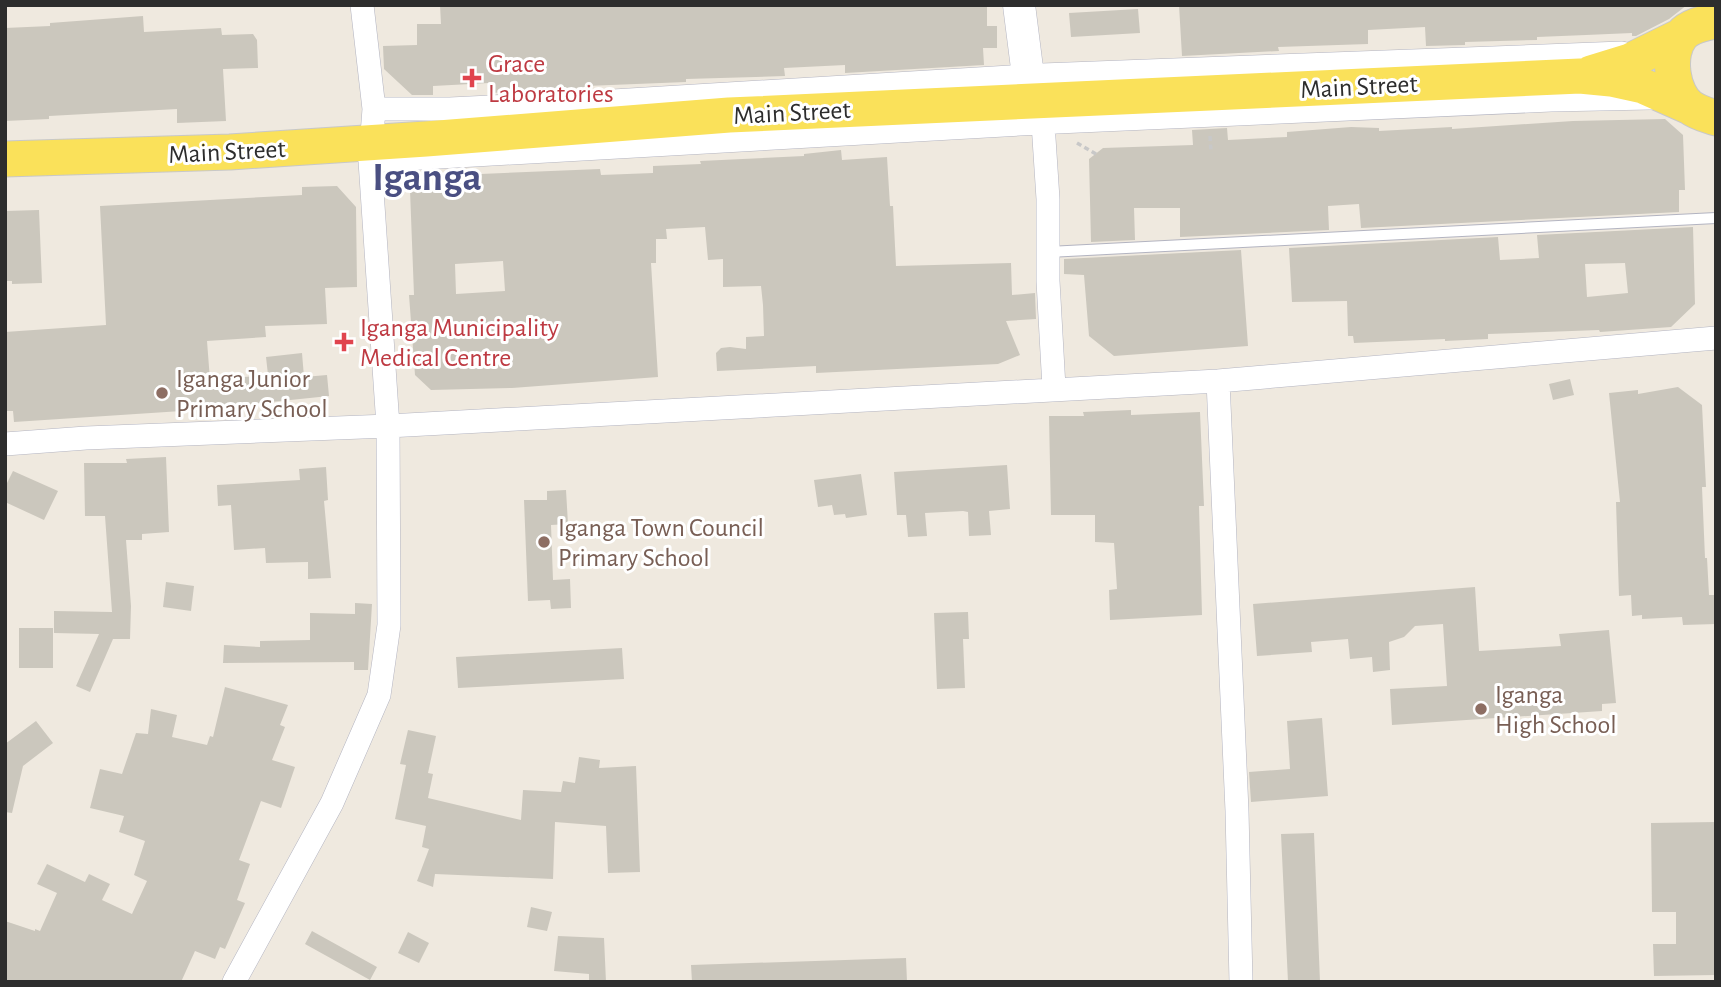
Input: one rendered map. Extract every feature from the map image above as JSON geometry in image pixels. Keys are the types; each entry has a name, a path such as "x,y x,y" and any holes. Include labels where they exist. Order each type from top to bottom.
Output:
{"main road":[{"path":"1019,5 1039,94"},
{"path":"1035,5 1039,94"},
{"name":"Main Street","path":"1580,76 1630,61 1698,25 1716,21"},
{"path":"1666,44 1678,91 1690,107"},
{"name":"Main Street","path":"5,159 230,152 372,137 1039,94 1580,76 1643,86 1690,107"}],"street":[{"path":"234,982 332,803 379,695 389,625 388,426 362,5"},
{"name":"Main Street","path":"1039,94 1666,44"},
{"path":"1039,94 1054,388"},
{"name":"Main Street","path":"1039,94 1550,100 1690,107"},
{"path":"5,444 1218,381 1716,338"},
{"path":"1218,381 1237,798 1241,982"}],"lane":[{"path":"1048,252 1716,218"}],"path":[{"path":"1210,134 1211,153"}],"building":[{"path":"440,5 987,5 987,26 997,26 997,48 983,48 984,65 845,73 845,65 784,68 785,76 686,79 686,82 490,93 489,83 433,86 433,95 412,95 384,69 383,46 417,45 417,24 441,24"},
{"path":"1179,5 1687,5 1669,19 1636,36 1632,36 1632,33 1537,37 1537,40 1426,46 1425,27 1368,30 1368,44 1278,47 1279,51 1182,56"},
{"path":"1138,9 1140,33 1071,37 1069,13"},
{"path":"143,16 144,32 221,28 222,35 253,34 257,40 258,68 223,69 226,121 177,123 177,109 5,121 5,28"},
{"path":"1665,119 1683,135 1685,190 1679,190 1679,212 1361,228 1359,204 1328,206 1329,230 1180,237 1180,208 1134,208 1135,240 1091,242 1089,159 1103,148 1193,145 1192,130 1227,128 1228,140 1287,137 1287,132 1351,127 1379,128 1379,131"},
{"path":"841,150 842,160 887,157 896,266 1011,263 1012,295 1035,293 1036,319 1006,321 1020,355 998,364 816,373 816,366 717,371 716,353 721,348 746,349 746,337 764,336 763,305 761,286 723,287 723,259 708,260 705,227 666,229 667,239 656,239 656,263 651,263 658,377 512,388 431,390 415,375 409,295 414,295 410,190 458,189 457,175 600,169 601,175 653,173 653,166","holes":["503,261 505,291 456,294 455,264"]},
{"path":"337,186 356,207 357,287 325,288 327,324 265,326 266,337 207,341 210,380 268,375 266,357 302,353 304,377 327,375 329,396 212,409 14,422 13,411 5,411 5,332 106,325 100,206 302,195 302,187"},
{"path":"39,210 42,283 12,284 12,281 5,281 5,211"},
{"path":"1693,227 1695,304 1671,327 1600,332 1488,334 1488,339 1354,343 1353,336 1348,336 1347,301 1292,302 1289,248 1498,237 1500,260 1539,258 1537,235","holes":["1625,263 1628,293 1587,297 1585,264"]},
{"path":"1241,250 1248,346 1114,356 1089,336 1084,275 1064,274 1064,259"},
{"path":"1570,379 1574,395 1553,400 1549,384"},
{"path":"1678,387 1702,405 1706,487 1702,487 1705,558 1709,595 1714,595 1716,624 1683,625 1682,617 1642,619 1642,615 1632,616 1631,595 1619,596 1616,502 1620,502 1609,393 1638,390 1638,394"},
{"path":"1131,410 1131,415 1200,412 1204,506 1199,506 1202,615 1110,620 1109,590 1117,589 1114,543 1095,542 1095,515 1051,515 1049,416 1084,416 1083,412"},
{"path":"166,457 169,532 142,534 142,540 126,540 131,606 130,639 113,639 90,692 76,686 99,634 54,633 54,611 112,612 105,516 85,516 84,463 127,463 126,459"},
{"path":"1007,465 1010,509 989,511 991,535 969,536 968,512 963,511 925,513 927,536 908,537 906,515 897,515 894,472"},
{"path":"326,467 328,500 324,501 331,578 308,579 308,562 266,563 265,548 234,550 231,505 218,506 217,485 300,480 299,469"},
{"path":"13,471 58,491 44,520 5,502 5,487"},
{"path":"861,474 867,515 846,518 845,514 834,515 832,505 818,507 814,480"},
{"path":"566,490 568,524 551,525 553,580 570,579 571,608 551,609 550,600 528,601 524,500 547,500 547,491"},
{"path":"166,582 194,586 191,611 163,607"},
{"path":"1475,587 1479,651 1561,646 1559,634 1609,630 1616,703 1602,704 1602,711 1392,725 1390,689 1447,686 1443,624 1415,626 1404,637 1389,642 1390,670 1373,672 1372,657 1350,659 1348,639 1311,642 1312,652 1257,656 1253,604"},
{"path":"355,603 372,604 368,670 354,670 354,662 223,663 224,645 260,647 260,641 310,640 310,613 355,614"},
{"path":"968,612 969,639 963,639 965,688 937,689 934,613"},
{"path":"19,628 53,628 53,668 19,668"},
{"path":"622,648 624,679 458,688 456,657"},
{"path":"225,687 288,705 280,725 285,727 272,760 295,767 281,808 261,801 239,860 250,864 237,900 245,903 225,949 220,947 215,959 195,951 181,982 5,982 5,921 40,931 57,893 37,884 47,864 85,882 89,874 110,884 102,900 132,914 147,881 134,875 145,841 119,832 124,816 90,808 100,769 122,774 136,733 148,734 151,709 177,715 172,737 207,745 210,736 213,737"},
{"path":"1322,718 1328,796 1251,802 1249,772 1290,769 1287,721"},
{"path":"36,721 53,743 23,766 12,813 5,812 5,744"},
{"path":"408,730 436,736 428,773 433,774 428,798 521,820 523,790 561,792 563,781 575,783 579,757 600,760 599,768 636,766 640,872 608,873 606,826 555,822 553,879 435,874 433,887 417,881 429,849 422,847 426,826 395,819 406,765 400,764"},
{"path":"1716,822 1716,975 1654,976 1653,944 1676,944 1676,912 1652,912 1651,823"},
{"path":"1314,833 1320,982 1288,982 1281,834"},
{"path":"531,907 552,912 547,931 527,927"},
{"path":"312,931 377,967 370,980 305,944"},
{"path":"408,932 429,943 419,963 398,953"},
{"path":"558,936 604,938 606,982 589,982 589,974 554,971"},
{"path":"906,958 907,982 692,982 691,965"}],"place":[{"name":"Grace Laboratories","path":"472,78"},
{"name":"Iganga Municipality Medical Centre","path":"344,342"},
{"name":"Iganga Junior Primary School","path":"162,393"},
{"name":"Iganga Town Council Primary School","path":"544,542"},
{"name":"Iganga High School","path":"1481,709"}],"district":[{"name":"Iganga","path":"427,176"}]}
